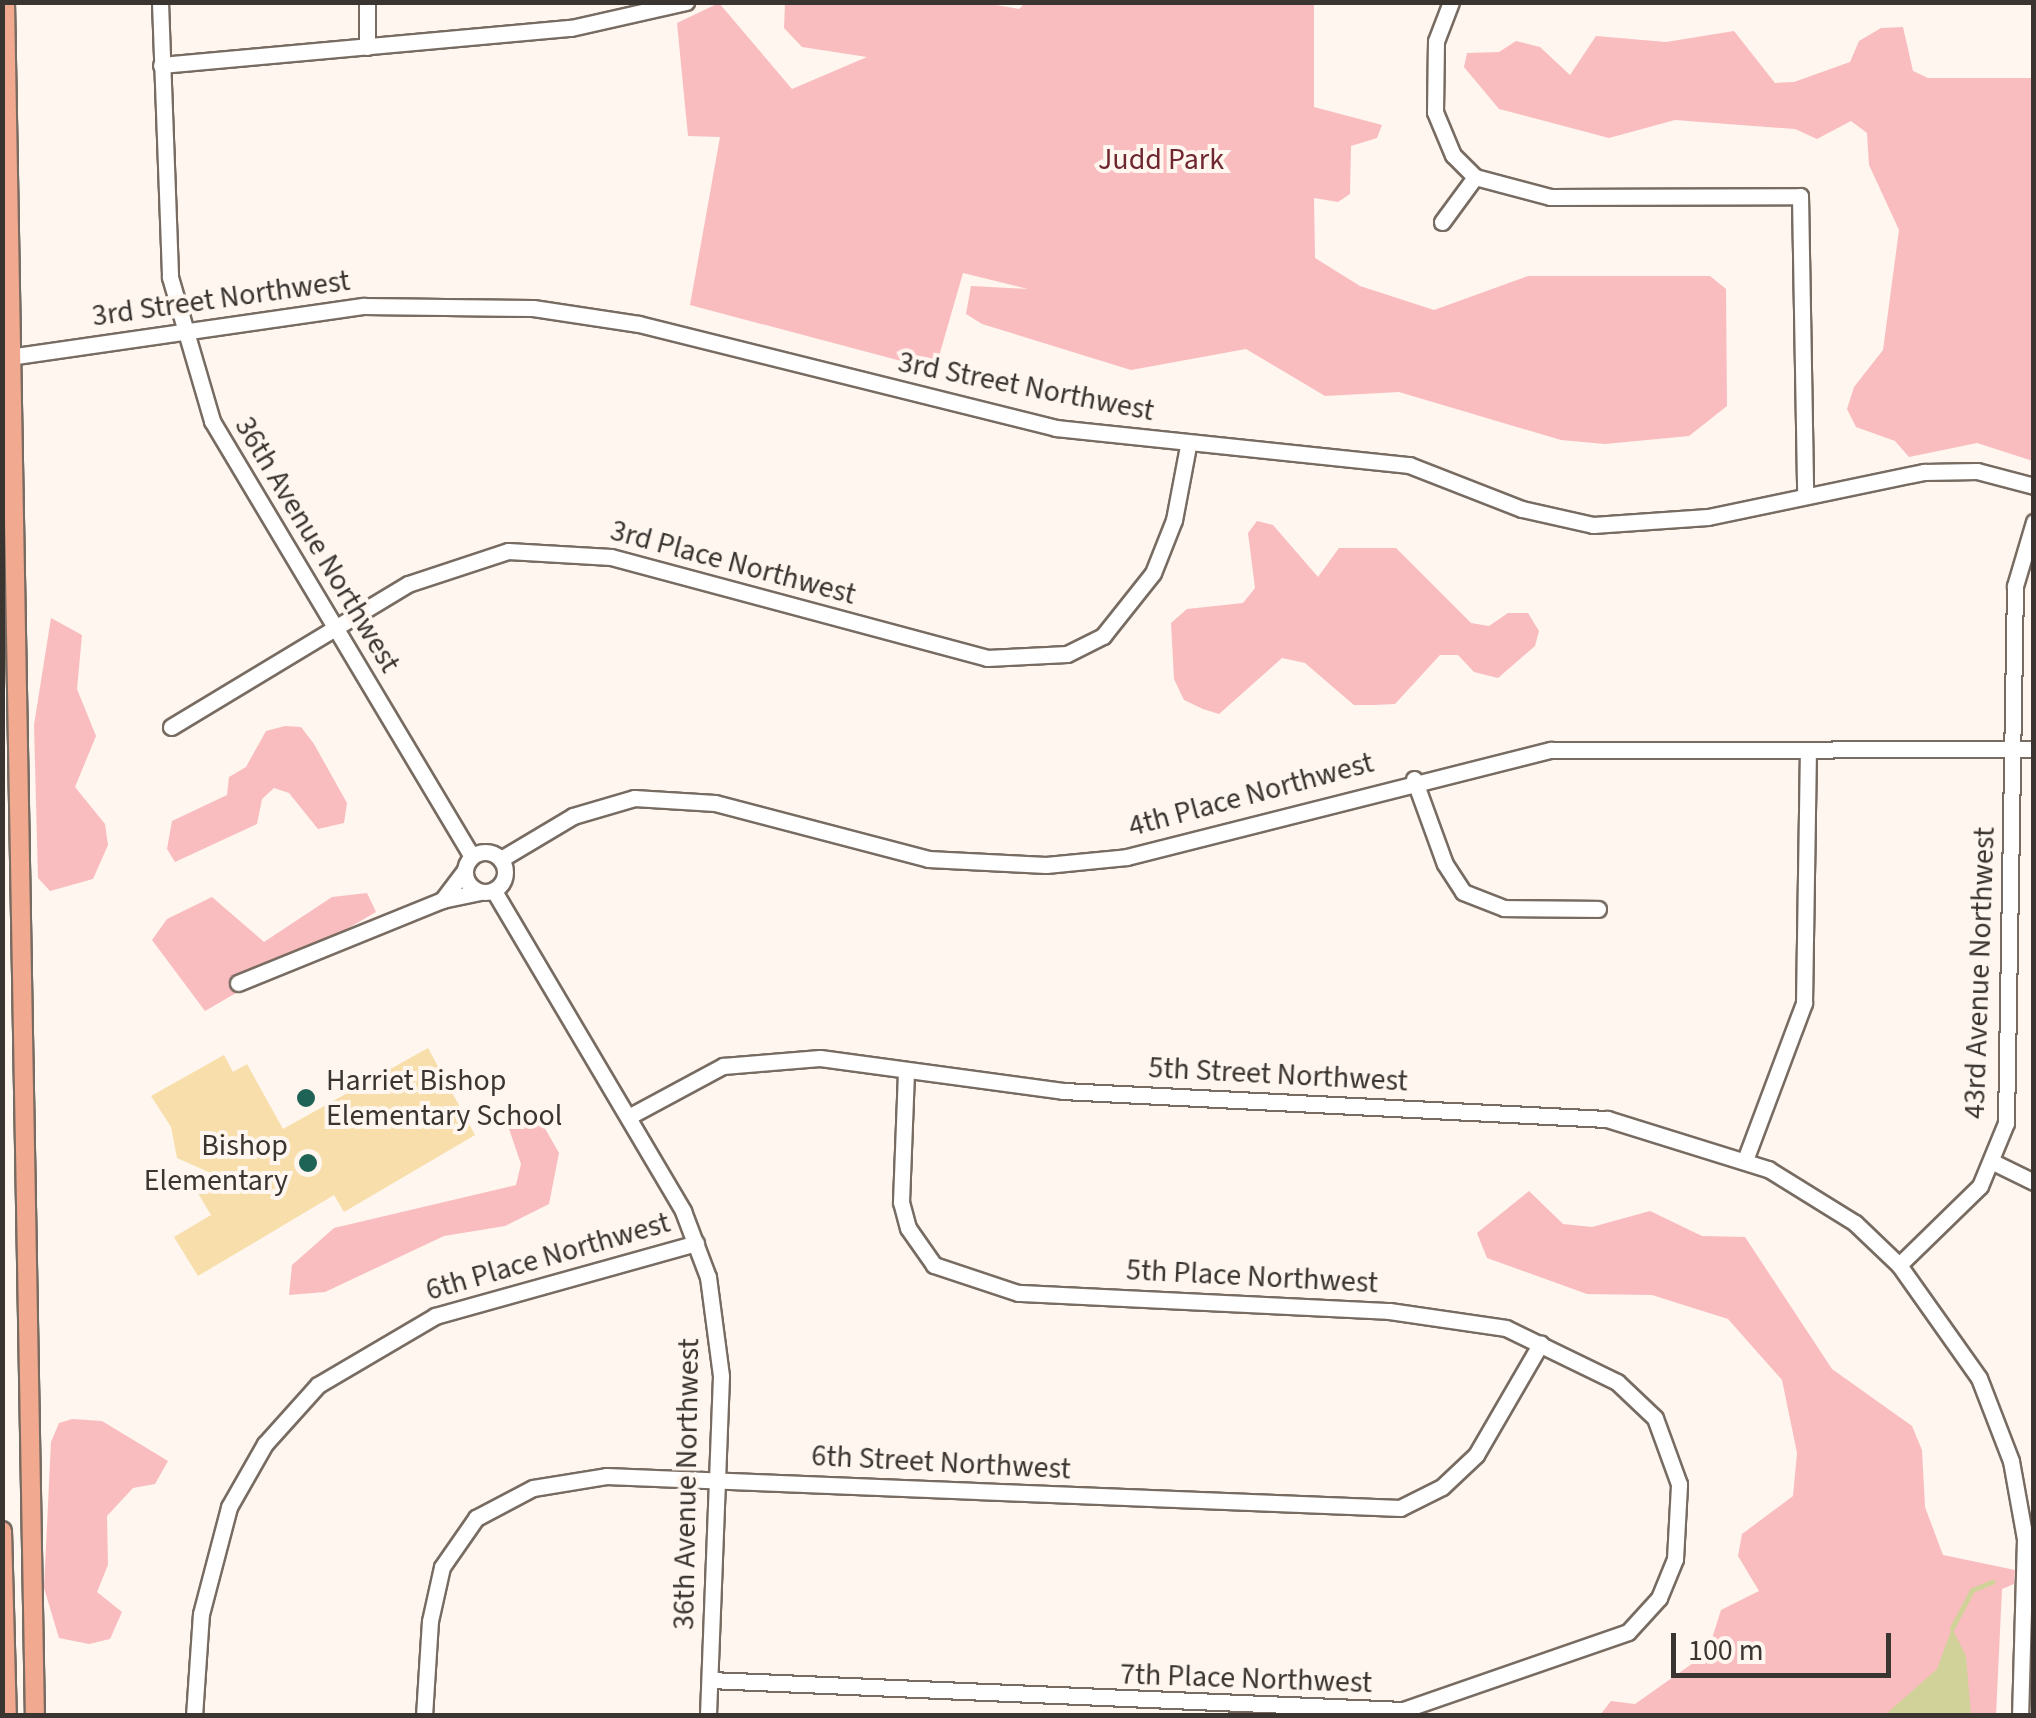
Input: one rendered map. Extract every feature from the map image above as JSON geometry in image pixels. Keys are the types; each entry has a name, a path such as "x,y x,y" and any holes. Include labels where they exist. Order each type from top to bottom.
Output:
{"main road":[{"path":"6,2 7,358 35,1716"},
{"path":"2,1532 6,1716"}],"street":[{"name":"36th Avenue Northwest","path":"160,2 165,243 183,329 218,434 486,892 630,1116 696,1243 720,1344 719,1480 708,1716"},
{"path":"366,2 367,48"},
{"path":"161,64 571,28 686,2"},
{"path":"1451,2 1432,68 1440,130 1475,177 1550,197 1800,196 1805,492"},
{"path":"1442,222 1475,177"},
{"name":"3rd Street Northwest","path":"7,358 183,329 364,306 587,314 973,411 1188,446 1375,458 1593,525 1708,517 1805,492 1957,470 2034,486"},
{"name":"3rd Place Northwest","path":"171,726 333,627 439,569 548,549 611,557 966,654 1049,659 1103,636 1139,595 1169,533 1188,446"},
{"name":"43rd Avenue Northwest","path":"1898,1265 1963,1208 1993,1162 2010,1074 2015,586 2034,522"},
{"name":"4th Place Northwest","path":"502,858 599,805 651,797 715,803 928,858 1084,863 1414,779 1550,750 2034,748"},
{"path":"1745,1160 1804,1003 1808,750"},
{"path":"1414,779 1444,864 1464,892 1504,908 1598,909"},
{"path":"238,983 442,900 486,892 506,870 502,858 468,862 442,900"},
{"name":"5th Street Northwest","path":"630,1116 723,1066 751,1060 820,1058 1126,1096 1590,1117 1745,1160 1818,1197 1898,1265"},
{"name":"5th Place Northwest","path":"906,1070 901,1202 919,1248 960,1279 1018,1294 1442,1316 1541,1344 1640,1399 1667,1442 1679,1508"},
{"path":"1993,1162 2034,1182"},
{"name":"6th Place Northwest","path":"194,1716 204,1597 229,1507 265,1444 318,1386 435,1316 696,1243"},
{"path":"1898,1265 1979,1378 2025,1483 2025,1706"},
{"name":"6th Street Northwest","path":"424,1716 435,1592 456,1541 476,1518 565,1479 719,1480 1400,1508 1442,1487 1476,1455 1541,1344"},
{"name":"7th Place Northwest","path":"710,1680 1403,1710 1628,1632 1669,1578 1679,1508"}],"green space":[{"name":"Judd Park","path":"979,2 1019,9 1026,2 1314,3 1314,107 1382,125 1377,138 1351,146 1350,194 1338,202 1314,198 1315,258 1360,286 1434,310 1528,276 1710,276 1726,289 1727,406 1689,436 1605,444 1561,440 1399,392 1325,396 1246,349 1131,370 982,324 966,314 971,286 1028,289 963,273 935,370 690,305 720,137 688,136 677,23 719,3 792,89 867,57 802,47 784,28 785,3"},
{"path":"1903,27 1913,71 1928,78 2033,78 2033,461 1977,443 1909,457 1895,441 1856,427 1847,409 1854,387 1883,350 1899,230 1869,165 1867,133 1851,121 1817,139 1795,129 1675,120 1609,138 1499,109 1464,67 1467,53 1499,52 1516,41 1540,47 1570,75 1596,36 1666,42 1734,31 1775,83 1794,82 1850,62 1859,41 1881,28"},
{"path":"1257,521 1273,525 1318,577 1339,548 1396,548 1471,623 1489,626 1508,613 1528,613 1539,631 1535,646 1498,678 1474,672 1458,655 1440,655 1395,704 1374,705 1354,705 1305,663 1282,658 1219,714 1203,709 1184,700 1174,679 1171,623 1187,609 1243,603 1255,588 1248,533"},
{"path":"51,618 82,635 77,689 96,736 75,787 105,824 108,845 93,879 50,891 38,878 34,725"},
{"path":"301,727 314,744 347,803 344,823 318,829 289,793 274,788 262,799 257,824 175,862 167,849 172,821 227,795 229,777 246,767 266,731"},
{"path":"367,893 376,912 205,1011 152,940 167,919 212,897 264,942 332,897"},
{"path":"519,1111 535,1111 559,1153 549,1204 505,1226 444,1236 325,1292 289,1295 292,1265 334,1228 516,1185 521,1164 507,1123"},
{"path":"1529,1191 1563,1224 1592,1227 1650,1211 1702,1236 1745,1237 1832,1369 1912,1426 1922,1450 1925,1507 1943,1555 2015,1570 2014,1584 2002,1589 1996,1715 1600,1715 1611,1701 1635,1704 1696,1661 1708,1651 1721,1610 1759,1591 1738,1556 1742,1534 1793,1496 1797,1453 1782,1380 1728,1319 1652,1295 1587,1294 1487,1258 1477,1233"},
{"path":"72,1419 102,1421 168,1461 155,1484 133,1488 107,1516 108,1565 97,1592 122,1612 110,1639 89,1644 59,1638 44,1588 51,1442 59,1423"}],"shaded area":[{"path":"1952,1628 1966,1656 1971,1715 1885,1715 1937,1669"}],"building":[{"name":"Bishop Elementary","path":"428,1048 475,1135 344,1212 334,1195 198,1276 174,1237 211,1215 193,1185 213,1174 177,1158 171,1127 151,1096 224,1055 233,1072 247,1064 283,1129"}],"waterway":[{"path":"1952,1628 1972,1590 1992,1582"}],"place":[{"name":"Harriet Bishop Elementary School","path":"306,1098"},
{"name":"Bishop Elementary","path":"308,1163"}]}
